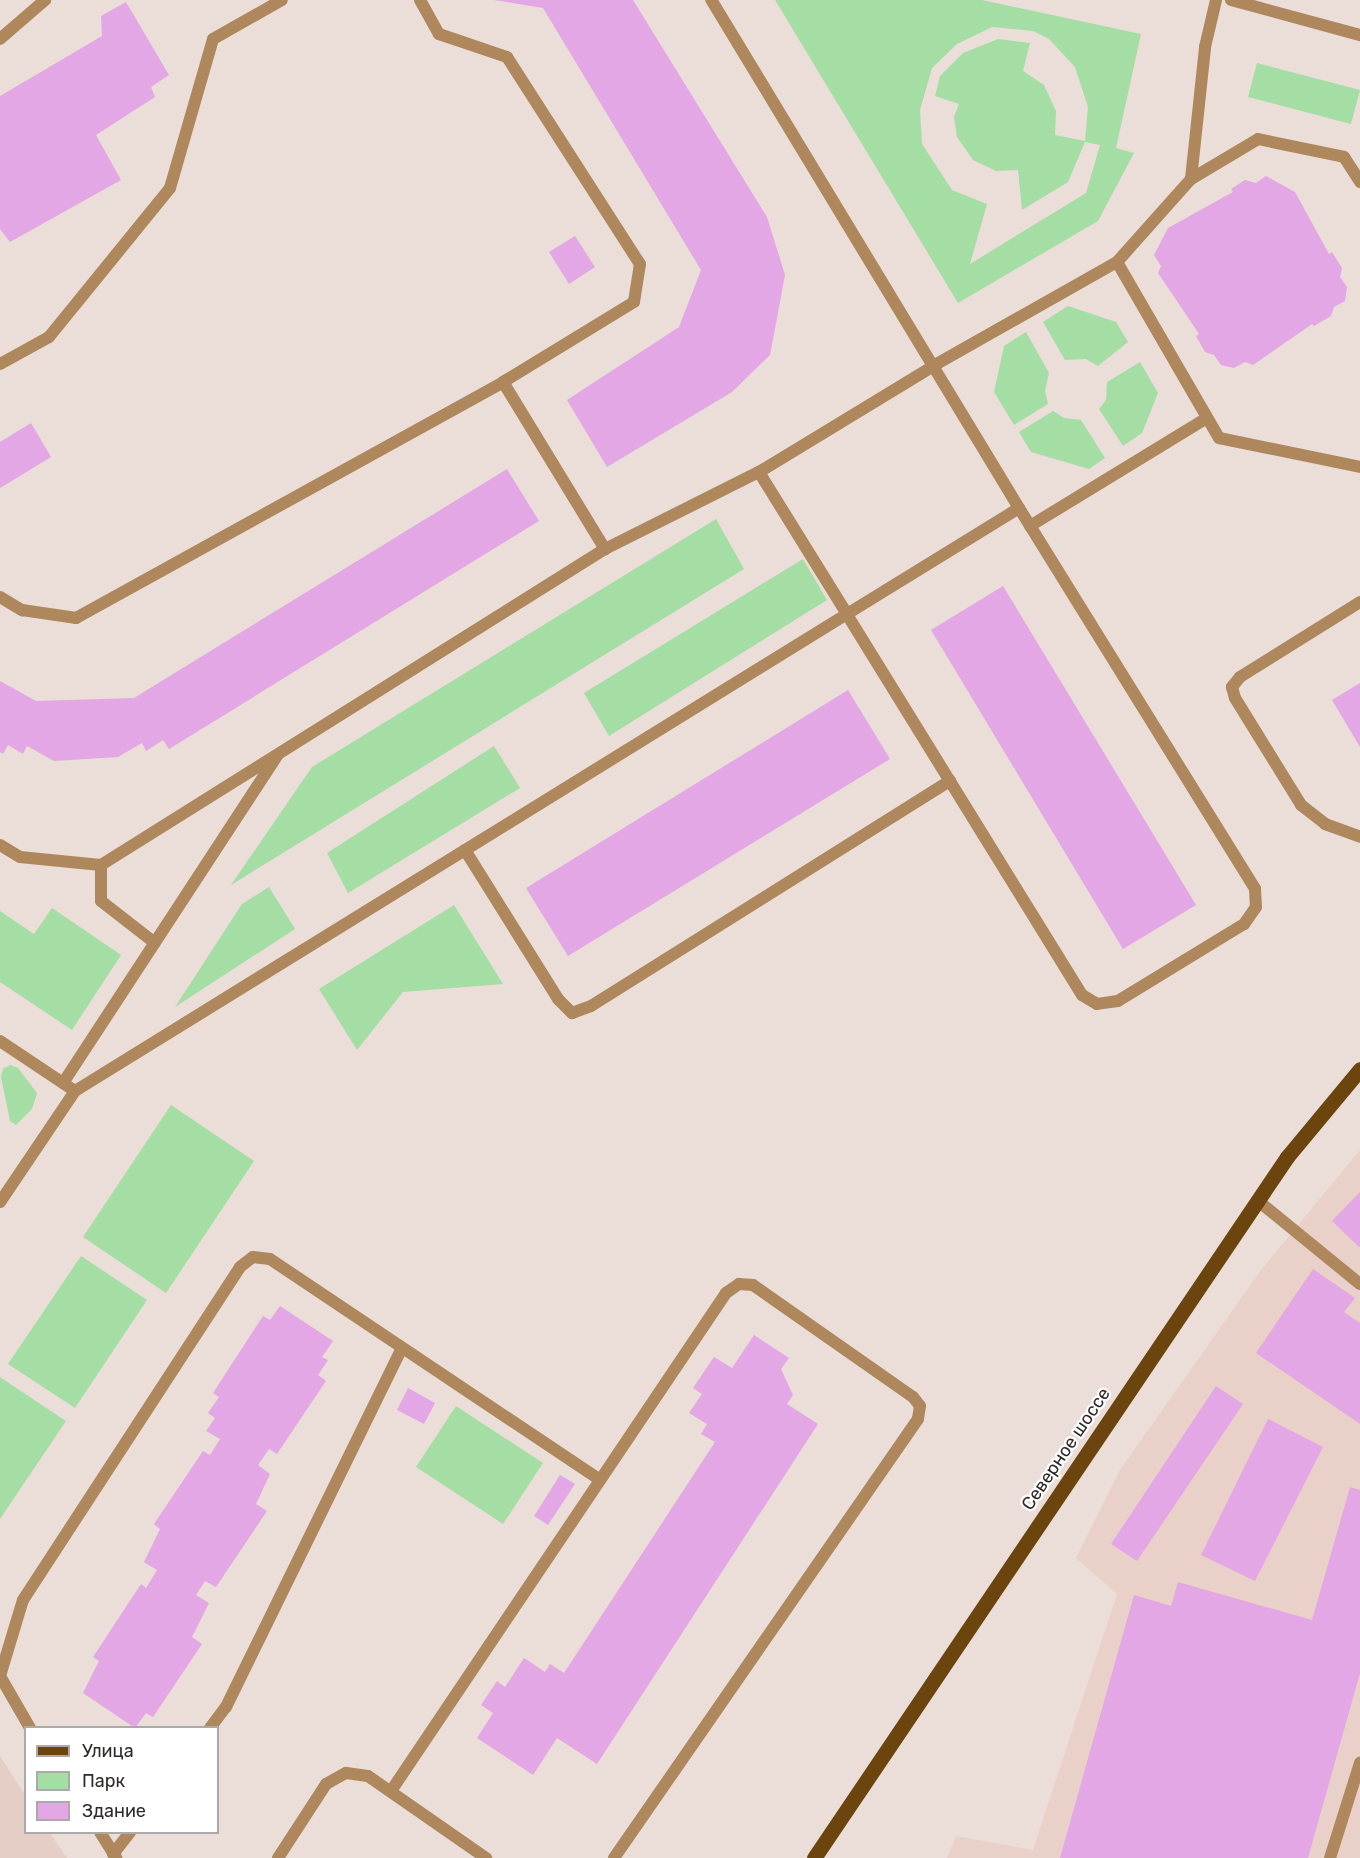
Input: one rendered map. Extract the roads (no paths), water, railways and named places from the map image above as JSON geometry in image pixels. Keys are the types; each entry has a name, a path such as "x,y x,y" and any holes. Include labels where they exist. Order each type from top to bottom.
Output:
{"main road":[{"name":"Северное шоссе","path":"814,1858 1257,1200 1287,1157 1360,1069"}],"lane":[{"path":"0,39 45,0"},
{"path":"0,364 49,337 170,188 213,39 282,0"},
{"path":"0,597 22,610 76,618 503,381 634,302 640,264 507,57 440,34 420,0"},
{"path":"711,0 1030,526 1255,889 1256,907 1244,924 1118,1001 1097,1004 1082,995 759,472"},
{"path":"1191,179 1206,47 1216,0"},
{"path":"1231,0 1360,35"},
{"path":"0,845 20,857 101,865 605,549 759,472 933,366 1117,262 1191,179 1258,139 1344,157 1360,183"},
{"path":"1117,262 1219,438 1360,467"},
{"path":"503,381 605,549"},
{"path":"1030,526 1208,418"},
{"path":"1,1196 75,1091 1019,508"},
{"path":"1360,602 1240,677 1232,687 1235,698 1301,805 1325,824 1360,837"},
{"path":"63,1083 279,753"},
{"path":"465,850 558,999 572,1013 591,1006 950,781"},
{"path":"101,865 101,901 111,912 155,943"},
{"path":"0,1041 75,1091"},
{"path":"1257,1200 1360,1284"},
{"path":"29,1726 0,1676 23,1600 240,1267 253,1257 270,1259 600,1480"},
{"path":"391,1791 726,1293 739,1284 753,1286 913,1397 920,1406 918,1419 614,1858"},
{"path":"212,1726 226,1707 402,1348"},
{"path":"1330,1858 1360,1763"},
{"path":"278,1858 326,1784 346,1773 368,1776 486,1858"},
{"path":"101,1834 115,1856 129,1834"}]}
